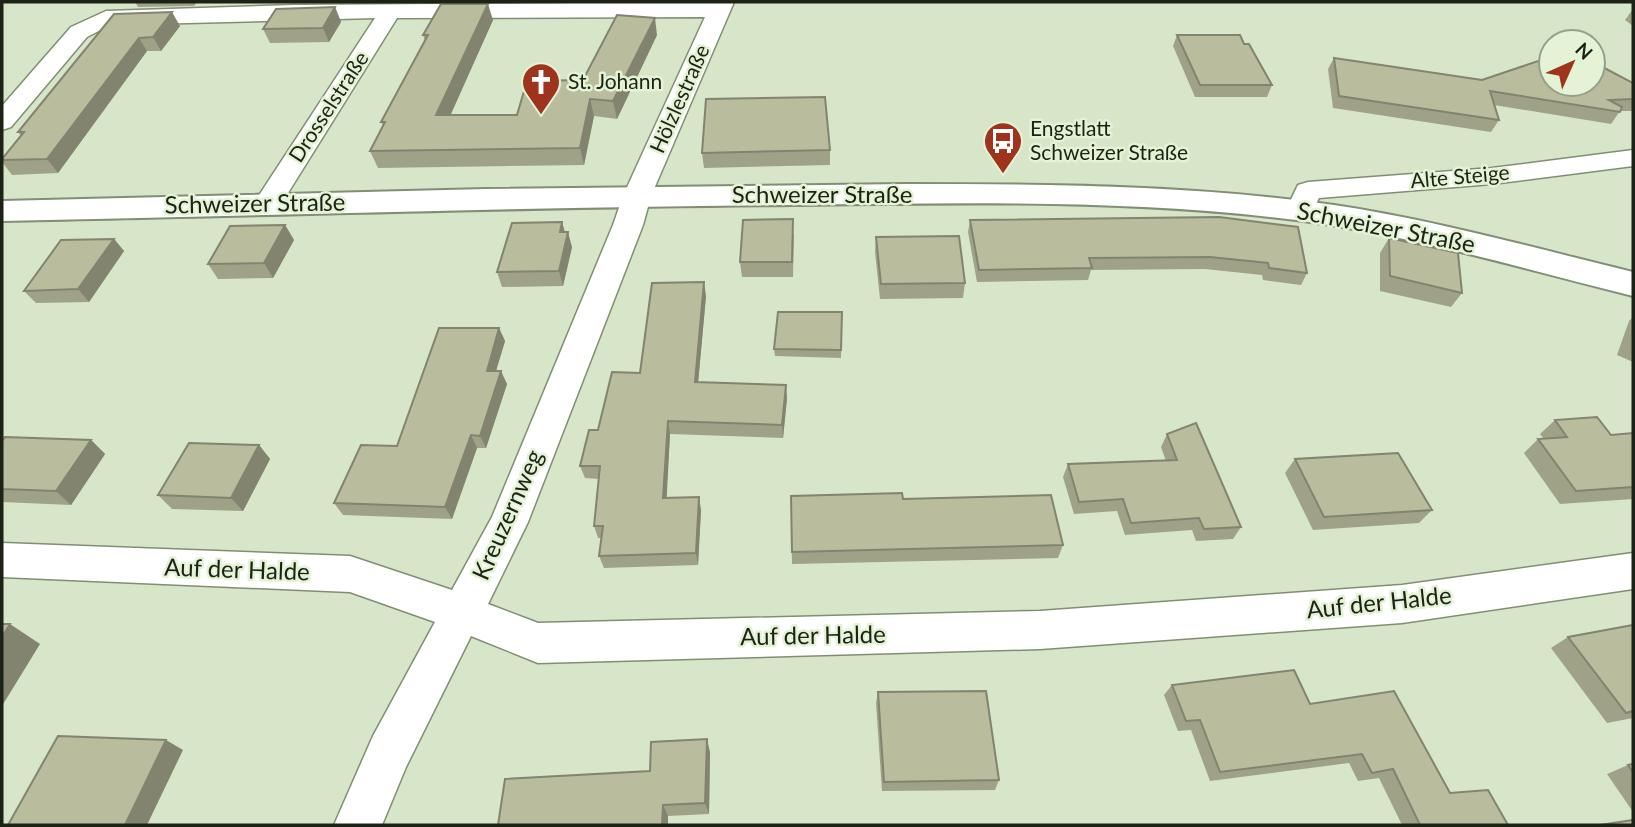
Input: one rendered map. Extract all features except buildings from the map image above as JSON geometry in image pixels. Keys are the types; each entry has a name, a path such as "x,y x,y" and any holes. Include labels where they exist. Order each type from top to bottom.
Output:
{"street":[{"path":"2,122 79,32 106,18 721,6"},
{"name":"Hölzlestraße","path":"637,196 721,6"},
{"name":"Drosselstraße","path":"268,203 390,12"},
{"name":"Alte Steige","path":"1300,210 1308,191 1343,186 1492,176 1633,158"},
{"name":"Schweizer Straße","path":"2,211 637,196 1004,193 1202,200 1300,210 1389,225 1633,284"},
{"name":"Kreuzernweg","path":"358,825 389,752 509,522 628,225 637,196"},
{"name":"Auf der Halde","path":"2,560 349,574 463,613 538,643 1040,630 1402,604 1633,571"}],"place":[{"name":"St. Johann","path":"541,116"},
{"name":"Engstlatt Schweizer Straße","path":"1003,175"}]}
